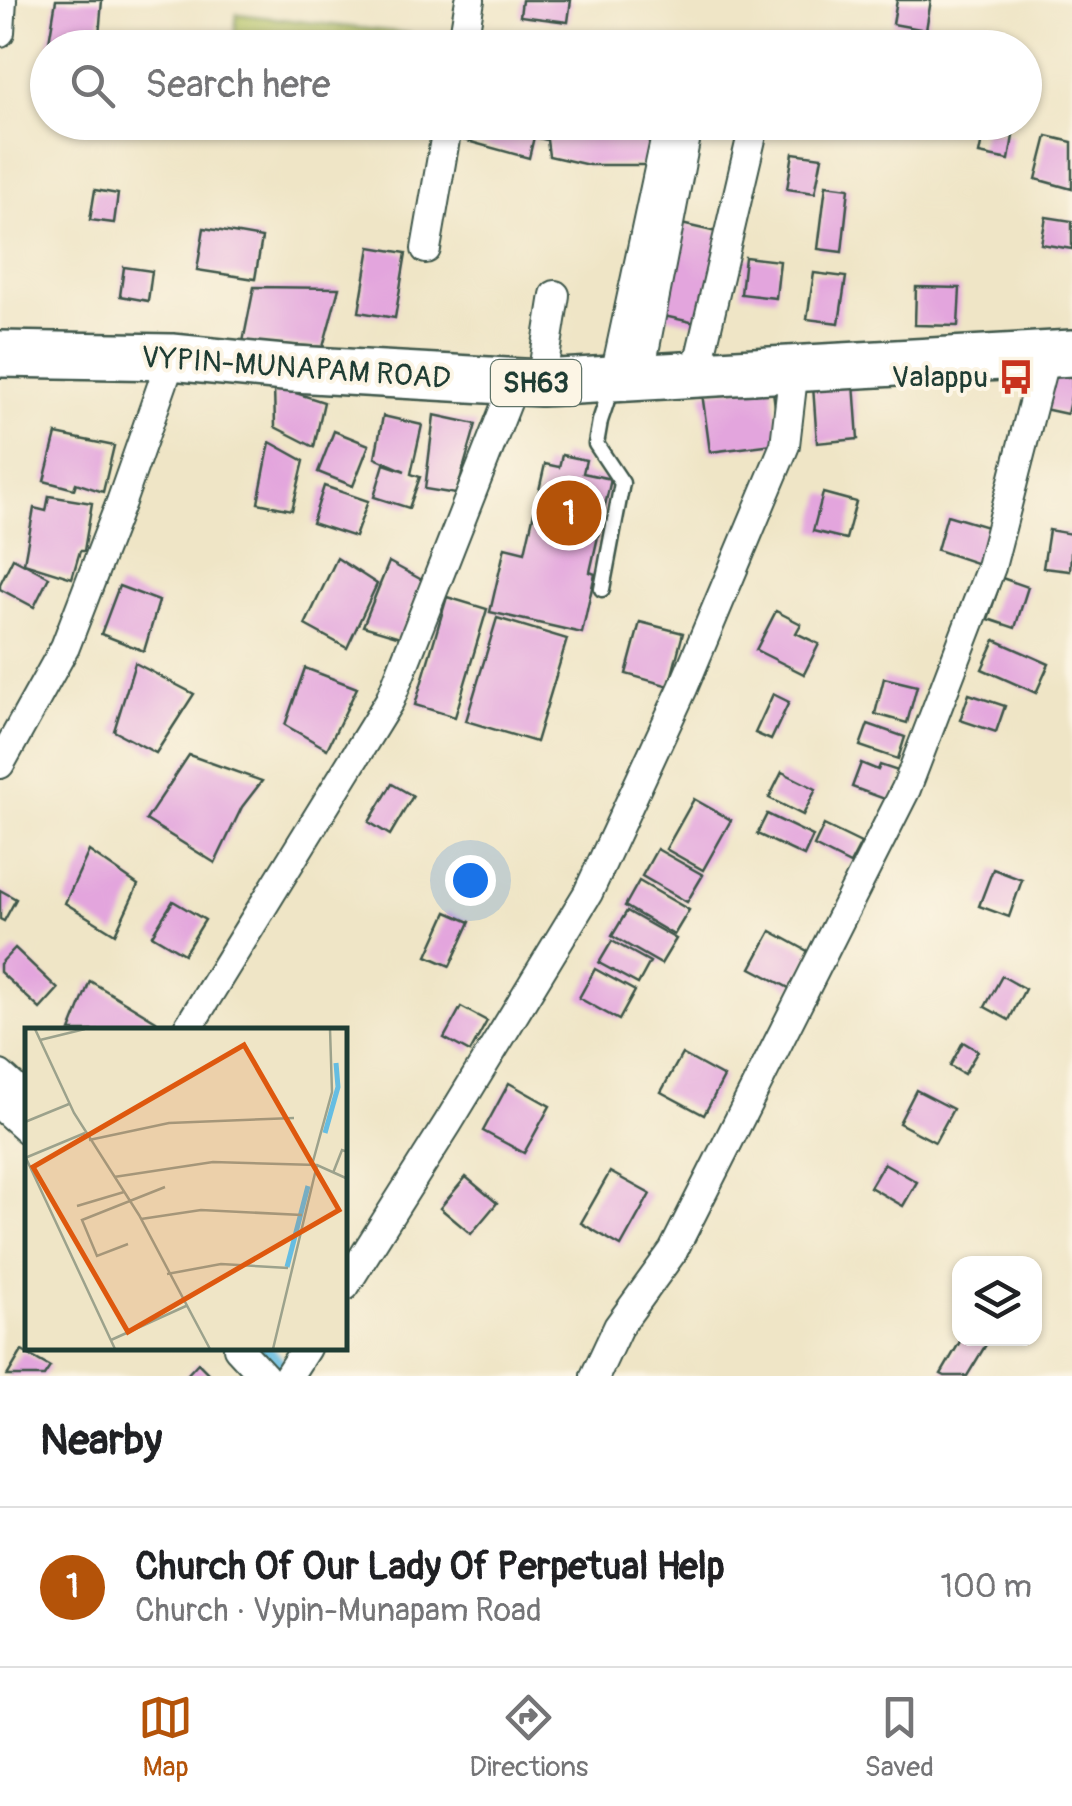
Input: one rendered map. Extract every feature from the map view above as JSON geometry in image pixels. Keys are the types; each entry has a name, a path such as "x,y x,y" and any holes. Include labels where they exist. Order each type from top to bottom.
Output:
{"main road":[{"name":"VYPIN-MUNAPAM ROAD","path":"0,354 172,357 294,369 528,382 1059,353"}],"street":[{"path":"0,32 2,0"},
{"path":"465,30 470,0"},
{"path":"426,249 445,140"},
{"path":"626,379 675,140"},
{"path":"696,374 750,140"},
{"path":"188,1028 390,700 528,382 554,295"},
{"path":"595,1376 618,1327 674,1251 906,789 991,567 1059,353"},
{"path":"0,764 65,646 172,357"},
{"path":"348,1281 588,893 684,688 786,445 794,368"},
{"path":"0,1075 25,1097"},
{"path":"0,1105 25,1127"},
{"path":"241,1351 264,1376"}],"lane":[{"path":"602,590 622,483 596,444 600,421 626,379"}],"green space":[{"path":"237,14 376,30 235,30"}],"building":[{"path":"56,0 102,0 100,30 51,30"},
{"path":"522,0 571,0 568,22 520,16"},
{"path":"897,0 931,0 926,30 893,24"},
{"path":"1047,136 1072,142 1072,189 1036,179"},
{"path":"464,140 533,140 529,158"},
{"path":"547,140 659,140 654,165 589,165 549,156"},
{"path":"982,140 1012,140 1009,160 979,154"},
{"path":"793,153 822,157 815,193 787,189"},
{"path":"826,185 849,188 842,252 818,249"},
{"path":"95,190 118,194 114,223 90,220"},
{"path":"1046,217 1072,221 1072,249 1041,244"},
{"path":"677,223 721,233 700,324 655,314"},
{"path":"204,228 262,238 255,279 197,270"},
{"path":"370,247 406,253 395,318 359,312"},
{"path":"745,257 780,261 776,298 741,294"},
{"path":"124,267 152,271 148,301 120,296"},
{"path":"814,273 846,277 839,323 807,319"},
{"path":"254,287 339,288 323,347 243,342"},
{"path":"916,287 960,288 958,326 915,325"},
{"path":"1053,369 1072,373 1067,414 1044,409"},
{"path":"854,383 858,439 817,443 813,386"},
{"path":"772,384 780,443 710,452 702,393"},
{"path":"274,386 324,402 314,447 275,427"},
{"path":"434,415 476,424 456,494 425,489"},
{"path":"383,416 422,425 411,474 420,477 409,508 374,497 384,464 405,471 375,458"},
{"path":"334,431 369,445 353,486 318,472"},
{"path":"56,434 114,446 103,492 76,483 74,489 44,481"},
{"path":"270,442 304,461 292,510 258,503"},
{"path":"562,455 586,460 583,473 611,479 590,572 595,574 582,633 490,612 505,547 525,552 545,464 559,467"},
{"path":"324,486 368,501 355,537 312,523"},
{"path":"823,493 856,502 846,539 813,531"},
{"path":"49,496 92,503 84,551 80,551 72,578 24,563 34,508 46,511"},
{"path":"947,515 991,528 979,564 937,550"},
{"path":"1049,530 1072,534 1070,571 1043,568"},
{"path":"13,558 49,577 34,607 0,589"},
{"path":"337,558 377,584 347,648 305,625"},
{"path":"389,562 422,580 400,637 363,626"},
{"path":"1002,578 1028,587 1015,628 988,619"},
{"path":"119,586 159,601 144,651 101,634"},
{"path":"447,597 487,609 455,717 415,705"},
{"path":"776,611 801,624 796,633 819,644 804,674 756,650"},
{"path":"497,618 567,639 536,742 466,721"},
{"path":"640,622 683,633 669,686 626,674"},
{"path":"995,640 1049,664 1036,693 982,669"},
{"path":"135,663 194,694 156,753 114,731"},
{"path":"305,668 357,688 327,749 285,725"},
{"path":"884,678 917,686 907,723 875,714"},
{"path":"773,694 789,702 771,740 755,733"},
{"path":"969,694 1005,706 996,732 960,720"},
{"path":"868,724 905,737 898,759 860,746"},
{"path":"189,755 262,781 242,807 215,863 146,820"},
{"path":"861,763 878,770 880,765 901,772 890,801 852,787"},
{"path":"782,772 816,789 803,815 769,798"},
{"path":"392,784 413,796 390,835 369,822"},
{"path":"694,799 731,820 703,870 666,849"},
{"path":"767,814 813,836 804,856 757,834"},
{"path":"824,825 861,843 850,864 814,846"},
{"path":"657,849 703,875 687,902 642,876"},
{"path":"89,851 138,885 115,934 65,903"},
{"path":"993,869 1022,880 1009,917 979,906"},
{"path":"639,881 689,910 674,935 625,906"},
{"path":"0,890 16,899 4,921 0,919"},
{"path":"173,901 205,920 184,954 152,935"},
{"path":"627,911 676,939 661,964 612,936"},
{"path":"447,912 470,922 450,966 427,956"},
{"path":"771,931 811,953 791,989 751,968"},
{"path":"612,941 650,962 638,984 599,963"},
{"path":"15,948 58,989 40,1009 0,972 0,964"},
{"path":"595,969 635,991 619,1020 579,998"},
{"path":"1002,976 1025,989 1009,1020 985,1007"},
{"path":"90,981 156,1021 152,1028 71,1028"},
{"path":"461,1007 487,1021 470,1052 444,1038"},
{"path":"963,1042 978,1051 964,1074 950,1066"},
{"path":"682,1054 724,1077 704,1115 661,1092"},
{"path":"509,1083 550,1106 524,1153 483,1131"},
{"path":"916,1090 953,1109 935,1142 899,1123"},
{"path":"884,1163 917,1182 903,1206 870,1187"},
{"path":"610,1172 650,1194 621,1246 581,1223"},
{"path":"466,1177 497,1203 471,1234 440,1208"},
{"path":"957,1346 985,1346 967,1376 941,1374"},
{"path":"22,1351 50,1367 44,1376 7,1376"},
{"path":"198,1363 211,1376 186,1376"}],"waterway":[{"path":"261,1351 282,1376"}],"place":[{"name":"Valappu","path":"1016,377"},
{"name":"Church Of Our Lady Of Perpetual Help","path":"569,513"}]}
